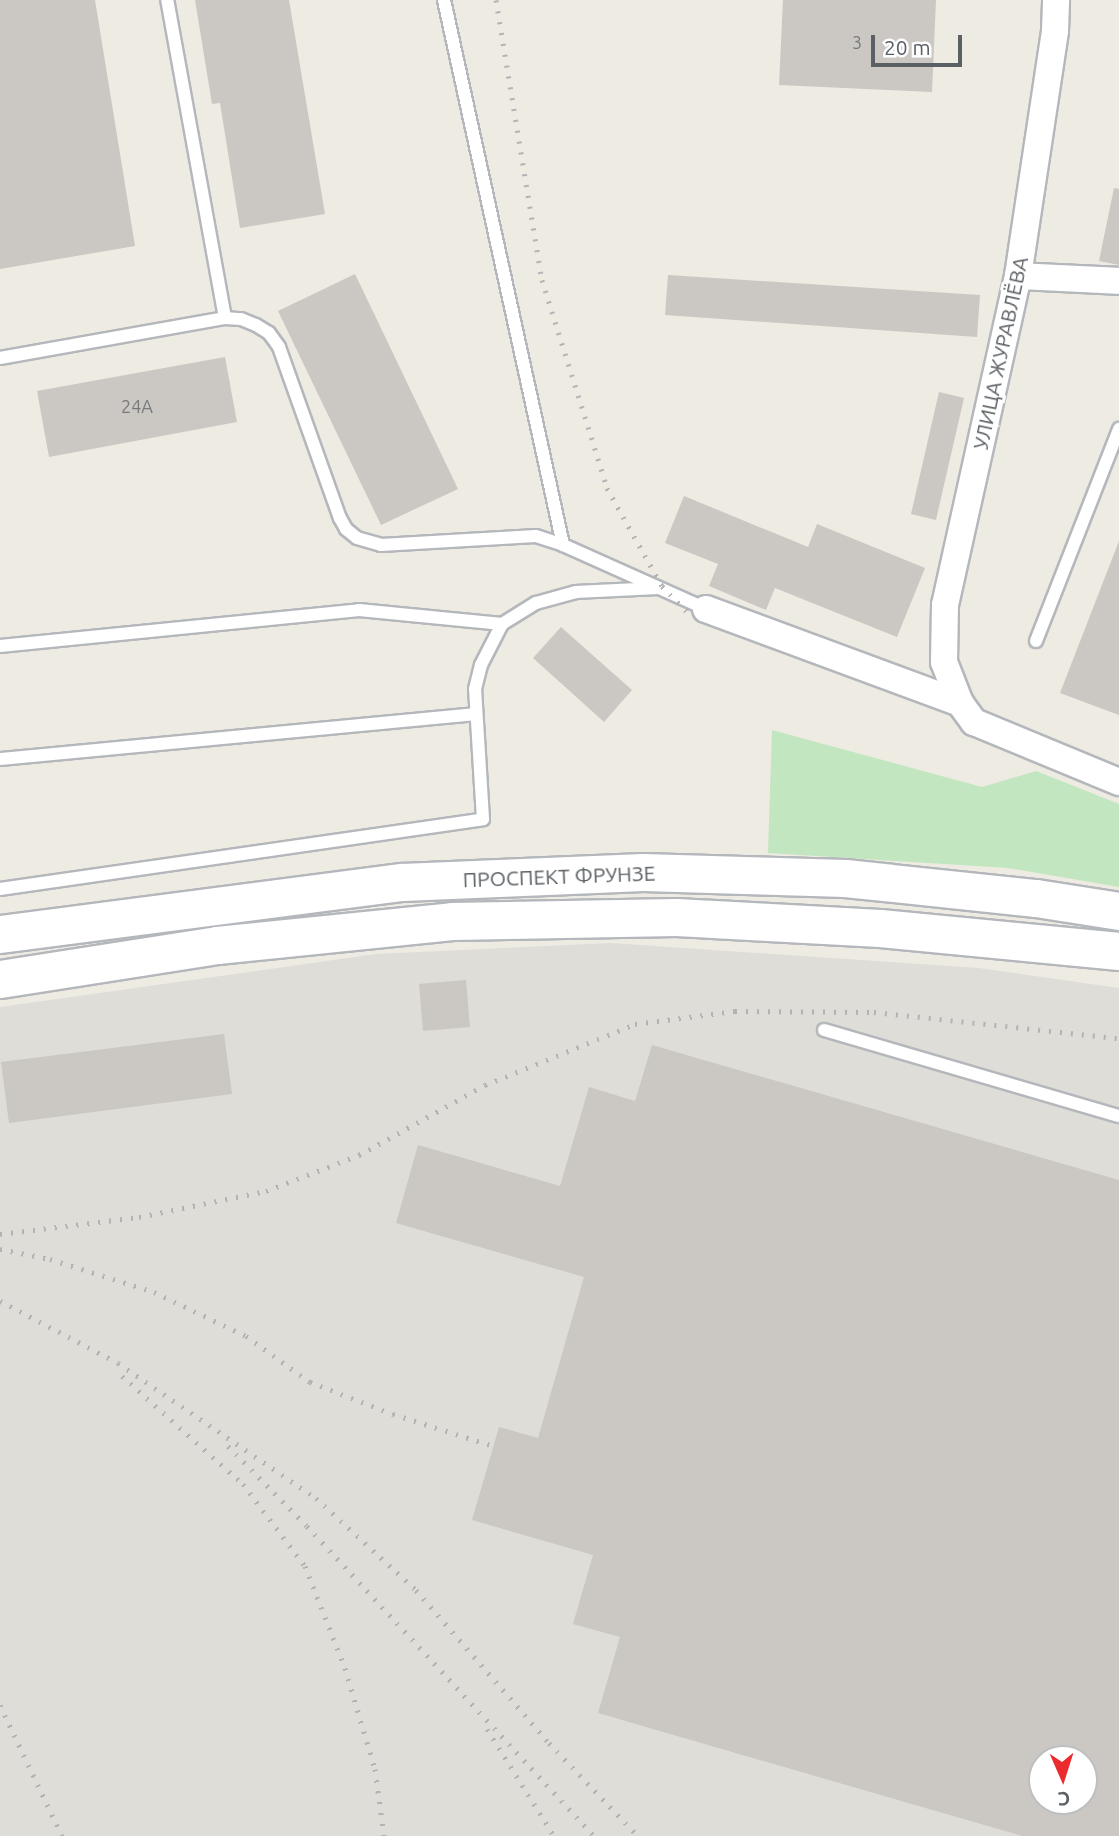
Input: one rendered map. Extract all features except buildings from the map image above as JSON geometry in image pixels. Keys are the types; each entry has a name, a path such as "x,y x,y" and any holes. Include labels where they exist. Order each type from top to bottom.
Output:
{"main road":[{"name":"ПРОСПЕКТ ФРУНЗЕ","path":"0,934 402,882 643,872 845,878 1036,898 1119,911"},
{"name":"ПРОСПЕКТ ФРУНЗЕ","path":"0,979 217,946 452,920 676,917 880,928 1119,951"}],"street":[{"name":"УЛИЦА ЖУРАВЛЁВА","path":"960,703 944,662 945,605 1018,276 1055,31 1056,0"},
{"path":"1018,276 1119,281"},
{"path":"706,609 960,703 974,722 1119,782"}],"lane":[{"path":"167,0 225,318"},
{"path":"444,0 563,545"},
{"path":"0,358 225,318 241,319 269,333 279,347 340,518 346,529 357,538 369,544 381,545 536,536 563,545 706,609"},
{"path":"1036,641 1119,429"},
{"path":"0,889 483,819 475,689 481,665 502,624 536,603 576,592 658,588"},
{"path":"0,646 359,610 502,624"},
{"path":"0,759 476,714"},
{"path":"824,1030 1119,1116"}],"shaded area":[{"path":"611,943 979,968 1119,988 1119,1836 0,1836 0,1007 376,954"}],"green space":[{"path":"772,730 982,787 1036,771 1119,804 1119,887 1008,868 768,853"}],"railway":[{"path":"496,0 542,280 607,488 662,586 686,611"},
{"path":"0,1234 139,1217 266,1191 359,1155 485,1085 635,1024 735,1011 874,1012 1119,1038"},
{"path":"0,1249 50,1259 154,1292 246,1336 310,1382 393,1414 493,1446"},
{"path":"0,1301 118,1363 316,1498 416,1590 549,1743 638,1836"},
{"path":"122,1376 243,1484 305,1566 345,1668 375,1769 384,1836"},
{"path":"228,1446 307,1526 594,1836"},
{"path":"0,1705 62,1836"},
{"path":"487,1729 554,1836"}]}
